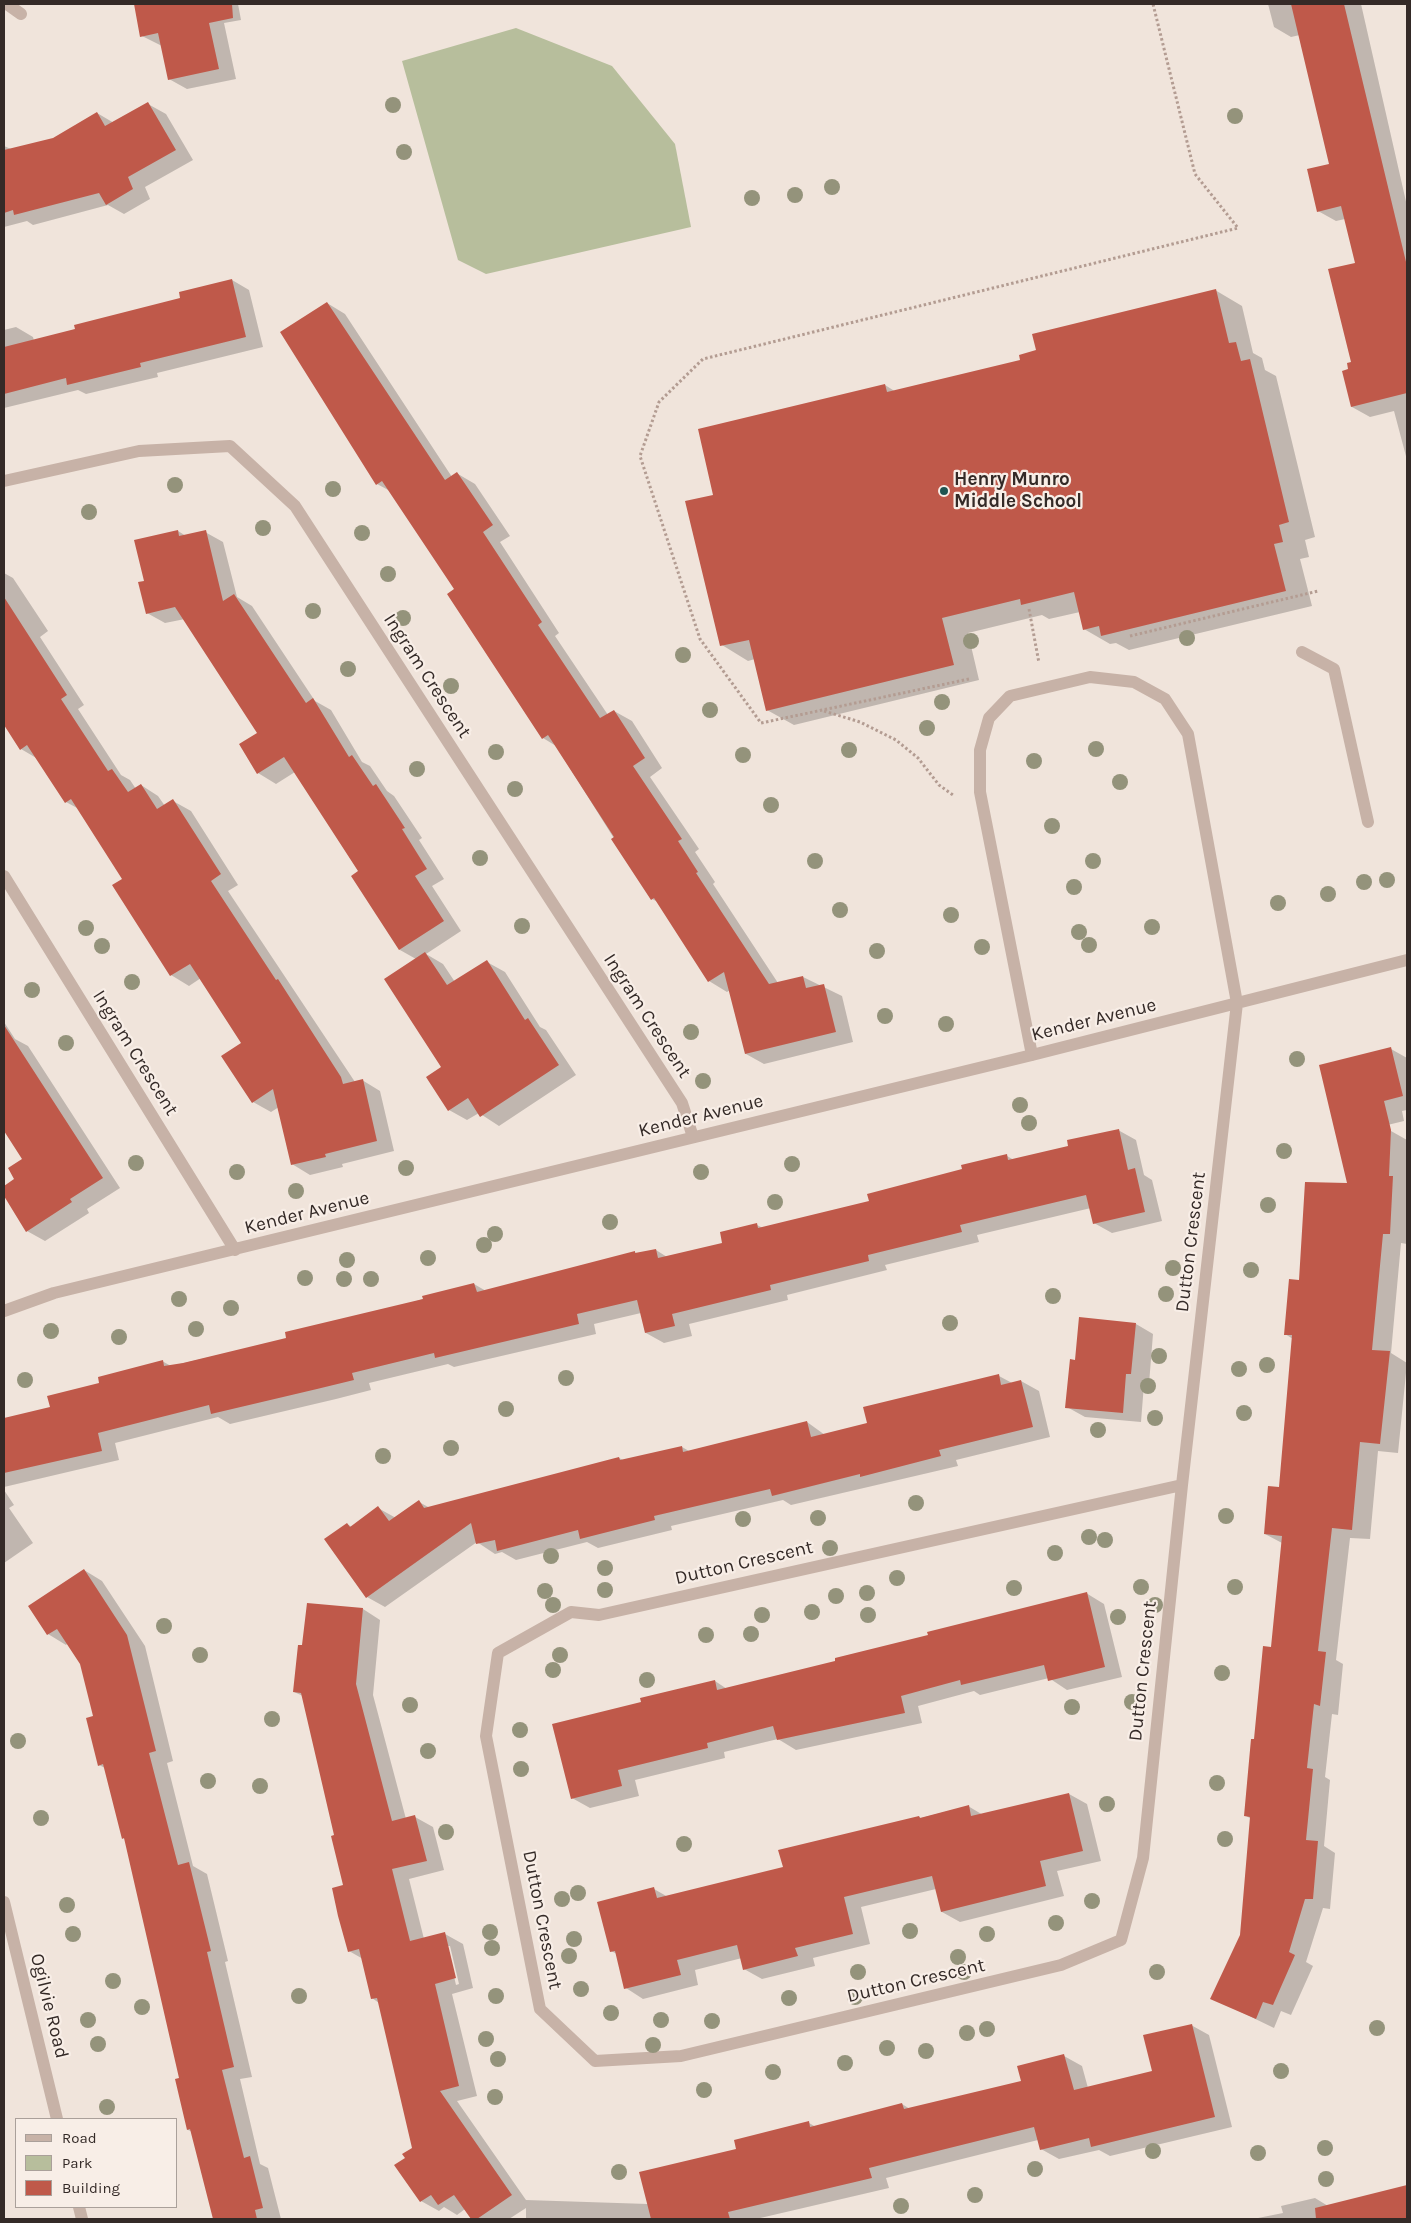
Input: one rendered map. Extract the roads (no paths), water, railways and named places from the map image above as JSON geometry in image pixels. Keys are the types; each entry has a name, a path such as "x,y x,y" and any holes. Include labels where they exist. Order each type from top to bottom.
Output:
{"street":[{"path":"7,4 21,14"},
{"name":"Ingram Crescent","path":"4,482 139,451 230,446 295,506 682,1103 693,1137"},
{"path":"1302,652 1334,669 1368,822"},
{"name":"Dutton Crescent","path":"1032,1054 980,792 980,750 989,718 1010,696 1090,677 1134,682 1165,700 1188,734 1237,1003 1182,1485 1143,1858 1121,1940 1060,1965 681,2056 595,2061 540,2009 486,1736 498,1653 571,1612 599,1615 1182,1485"},
{"name":"Ingram Crescent","path":"4,876 235,1250"},
{"name":"Kender Avenue","path":"4,1311 54,1293 1032,1054 1407,960"},
{"name":"Ogilvie Road","path":"4,1902 57,2118"}],"place":[{"name":"Henry Munro Middle School","path":"944,491"}]}
